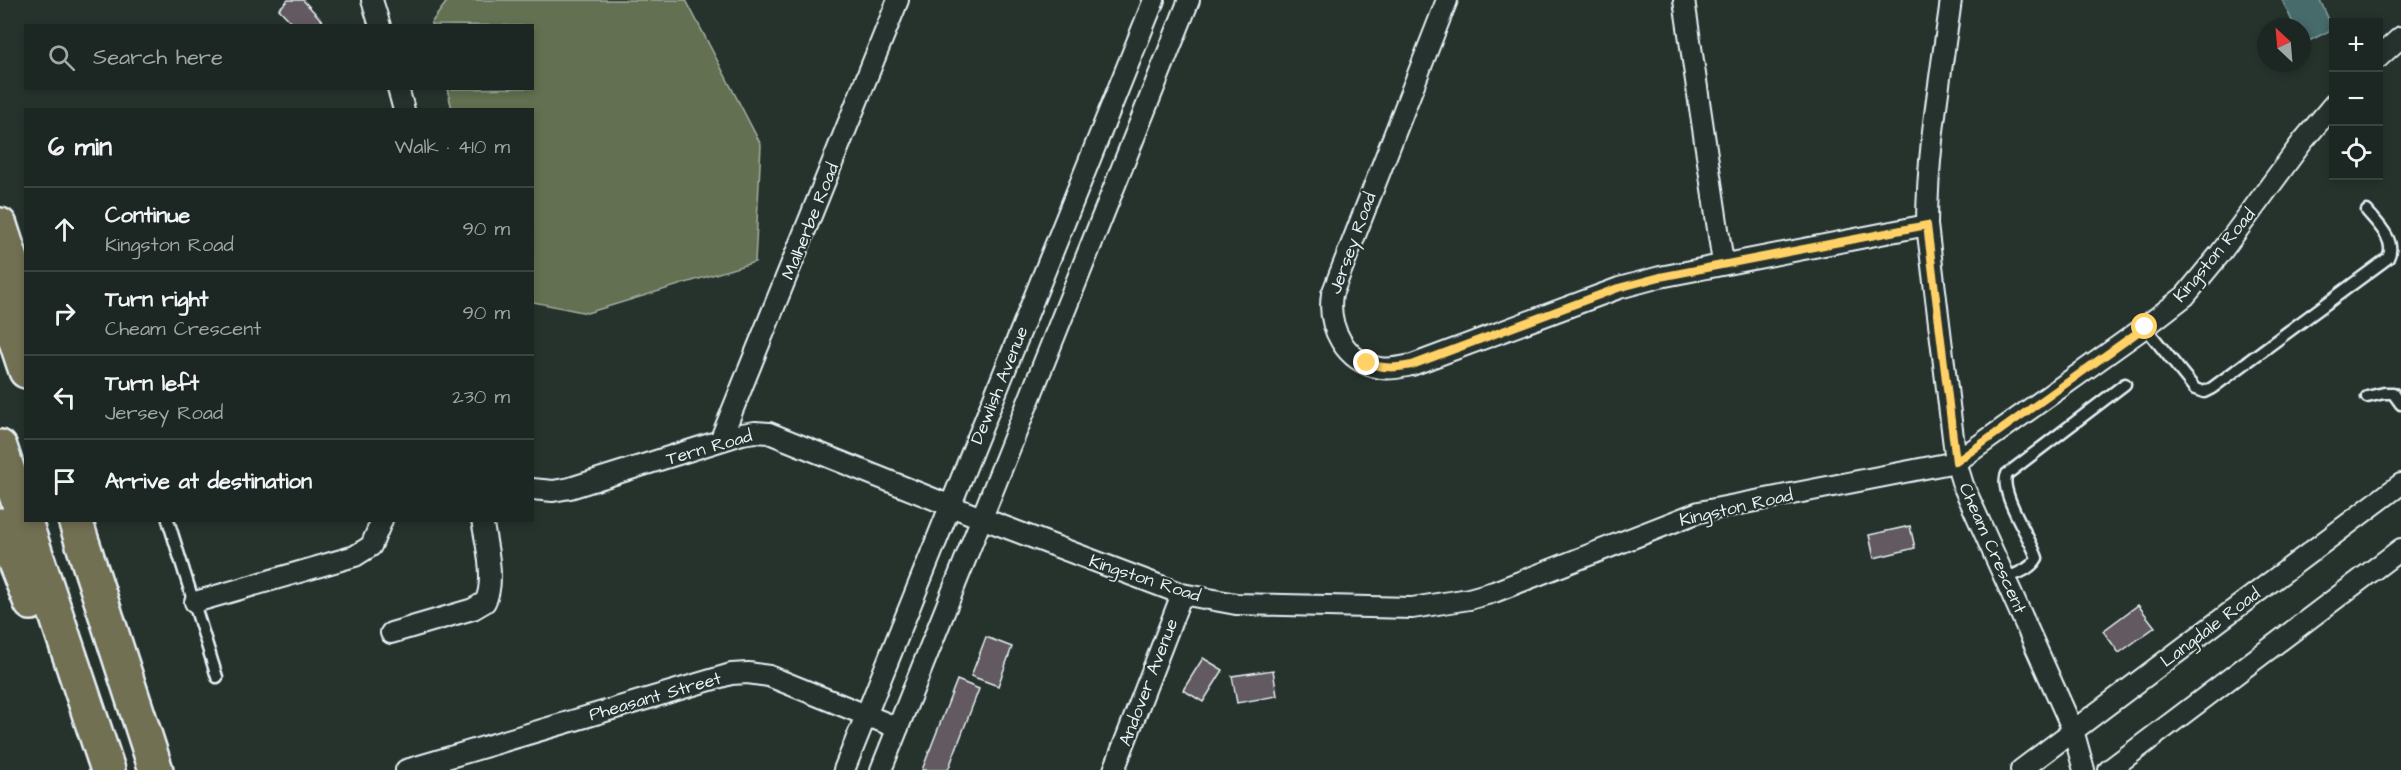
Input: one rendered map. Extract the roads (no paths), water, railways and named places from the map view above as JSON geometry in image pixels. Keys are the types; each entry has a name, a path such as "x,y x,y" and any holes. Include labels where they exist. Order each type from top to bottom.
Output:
{"highway":[{"path":"0,225 24,299"},
{"path":"0,293 24,365"},
{"path":"0,447 24,519"},
{"path":"25,522 107,766"},
{"path":"78,522 156,770"},
{"path":"0,525 35,613 107,766"}],"street":[{"path":"372,0 379,24"},
{"name":"Malherbe Road","path":"720,441 898,0"},
{"name":"Dewlish Avenue","path":"844,770 1154,0"},
{"name":"Dewlish Avenue","path":"881,770 1189,0"},
{"name":"Jersey Road","path":"1447,0 1332,294 1330,307 1332,321 1342,342 1355,357 1380,368 1412,365 1618,288 1723,263 1927,225"},
{"path":"1684,0 1723,263"},
{"name":"Cheam Crescent","path":"1952,0 1930,155 1927,225 1956,462 1963,485 2073,730 2084,770"},
{"path":"2383,54 2401,37"},
{"path":"1121,85 1149,99"},
{"path":"399,90 403,108"},
{"name":"Kingston Road","path":"981,518 1182,594 1236,604 1412,608 1442,604 1494,592 1699,512 1956,462 2185,296 2329,110"},
{"path":"1004,375 1034,387"},
{"name":"Tern Road","path":"534,489 553,491 570,488 755,432 769,433 981,518"},
{"name":"Langdale Road","path":"2021,770 2401,484"},
{"path":"195,602 355,556 371,546 381,522"},
{"path":"391,633 473,609 485,602 490,586 482,522"},
{"path":"2109,770 2401,549"},
{"name":"Andover Avenue","path":"1114,770 1182,594"},
{"name":"Pheasant Street","path":"407,770 730,674 748,673 769,676 898,728"}],"lane":[{"path":"2145,327 2195,389 2201,392 2212,388 2388,258 2390,250 2387,236 2367,210"},
{"path":"2006,578 2033,565 2037,558 2007,492 2004,478 2125,384"},
{"path":"2367,397 2393,393 2401,404"},
{"path":"169,522 217,677"}],"water":[{"path":"2282,0 2320,0 2329,20 2329,31 2311,40 2311,18 2291,18"}]}
